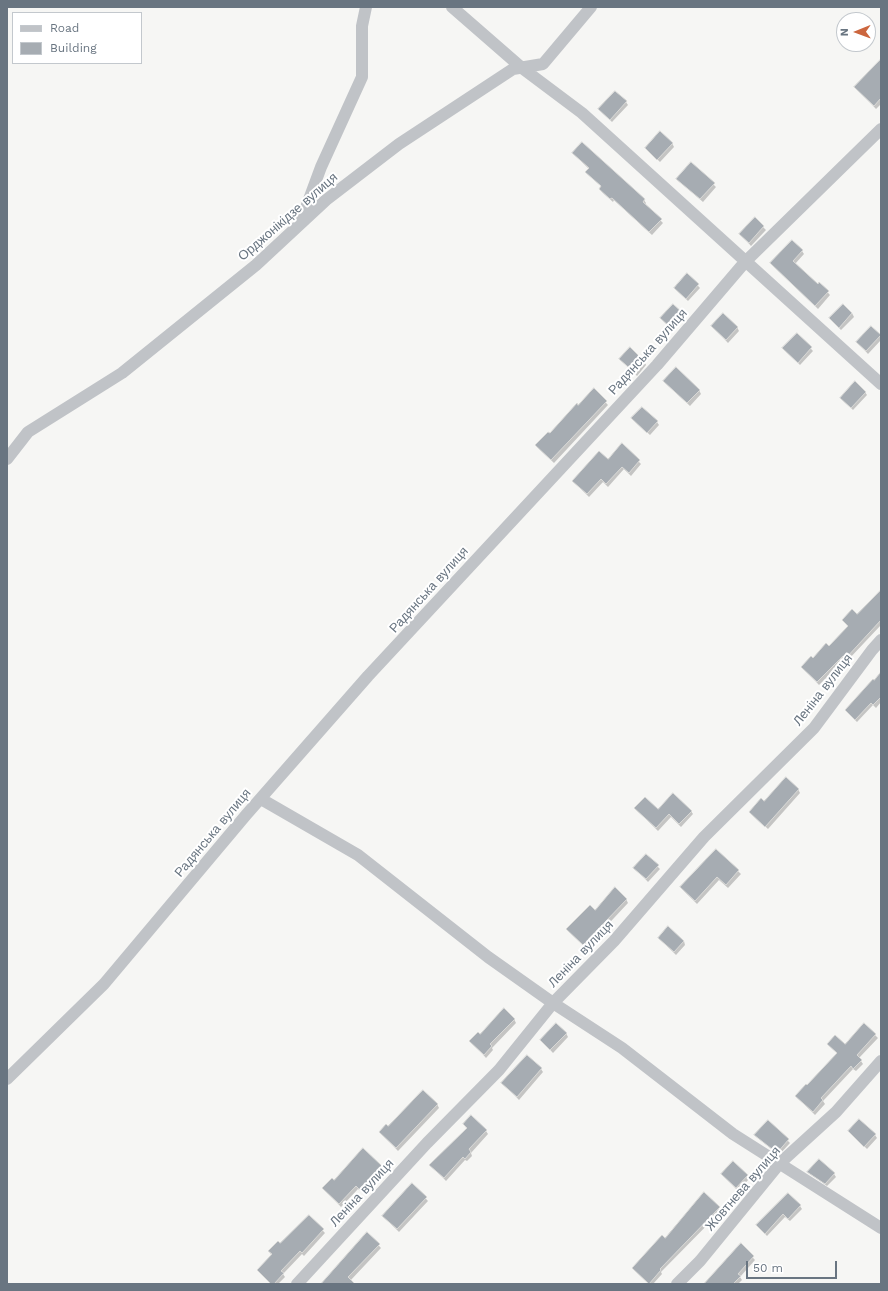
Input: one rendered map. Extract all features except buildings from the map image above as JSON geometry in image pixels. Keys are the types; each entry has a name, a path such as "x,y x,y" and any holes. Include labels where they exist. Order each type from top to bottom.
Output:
{"street":[{"path":"300,224 321,167 362,77 362,26 366,7"},
{"path":"452,7 522,68 582,113 881,384"},
{"name":"Орджонікідзе вулиця","path":"7,459 28,432 122,372 256,265 326,200 399,144 513,69 543,64 591,7"},
{"name":"Радянська вулиця","path":"7,1079 104,984 261,799 405,636 657,365 745,262 881,129"},
{"name":"Леніна вулиця","path":"297,1284 427,1143 499,1070 553,1003 614,941 704,837 814,728 881,640"},
{"path":"261,799 358,855 488,958 622,1048 733,1134 881,1228"},
{"name":"Жовтнева вулиця","path":"677,1284 700,1261 780,1163 836,1112 881,1061"}]}
